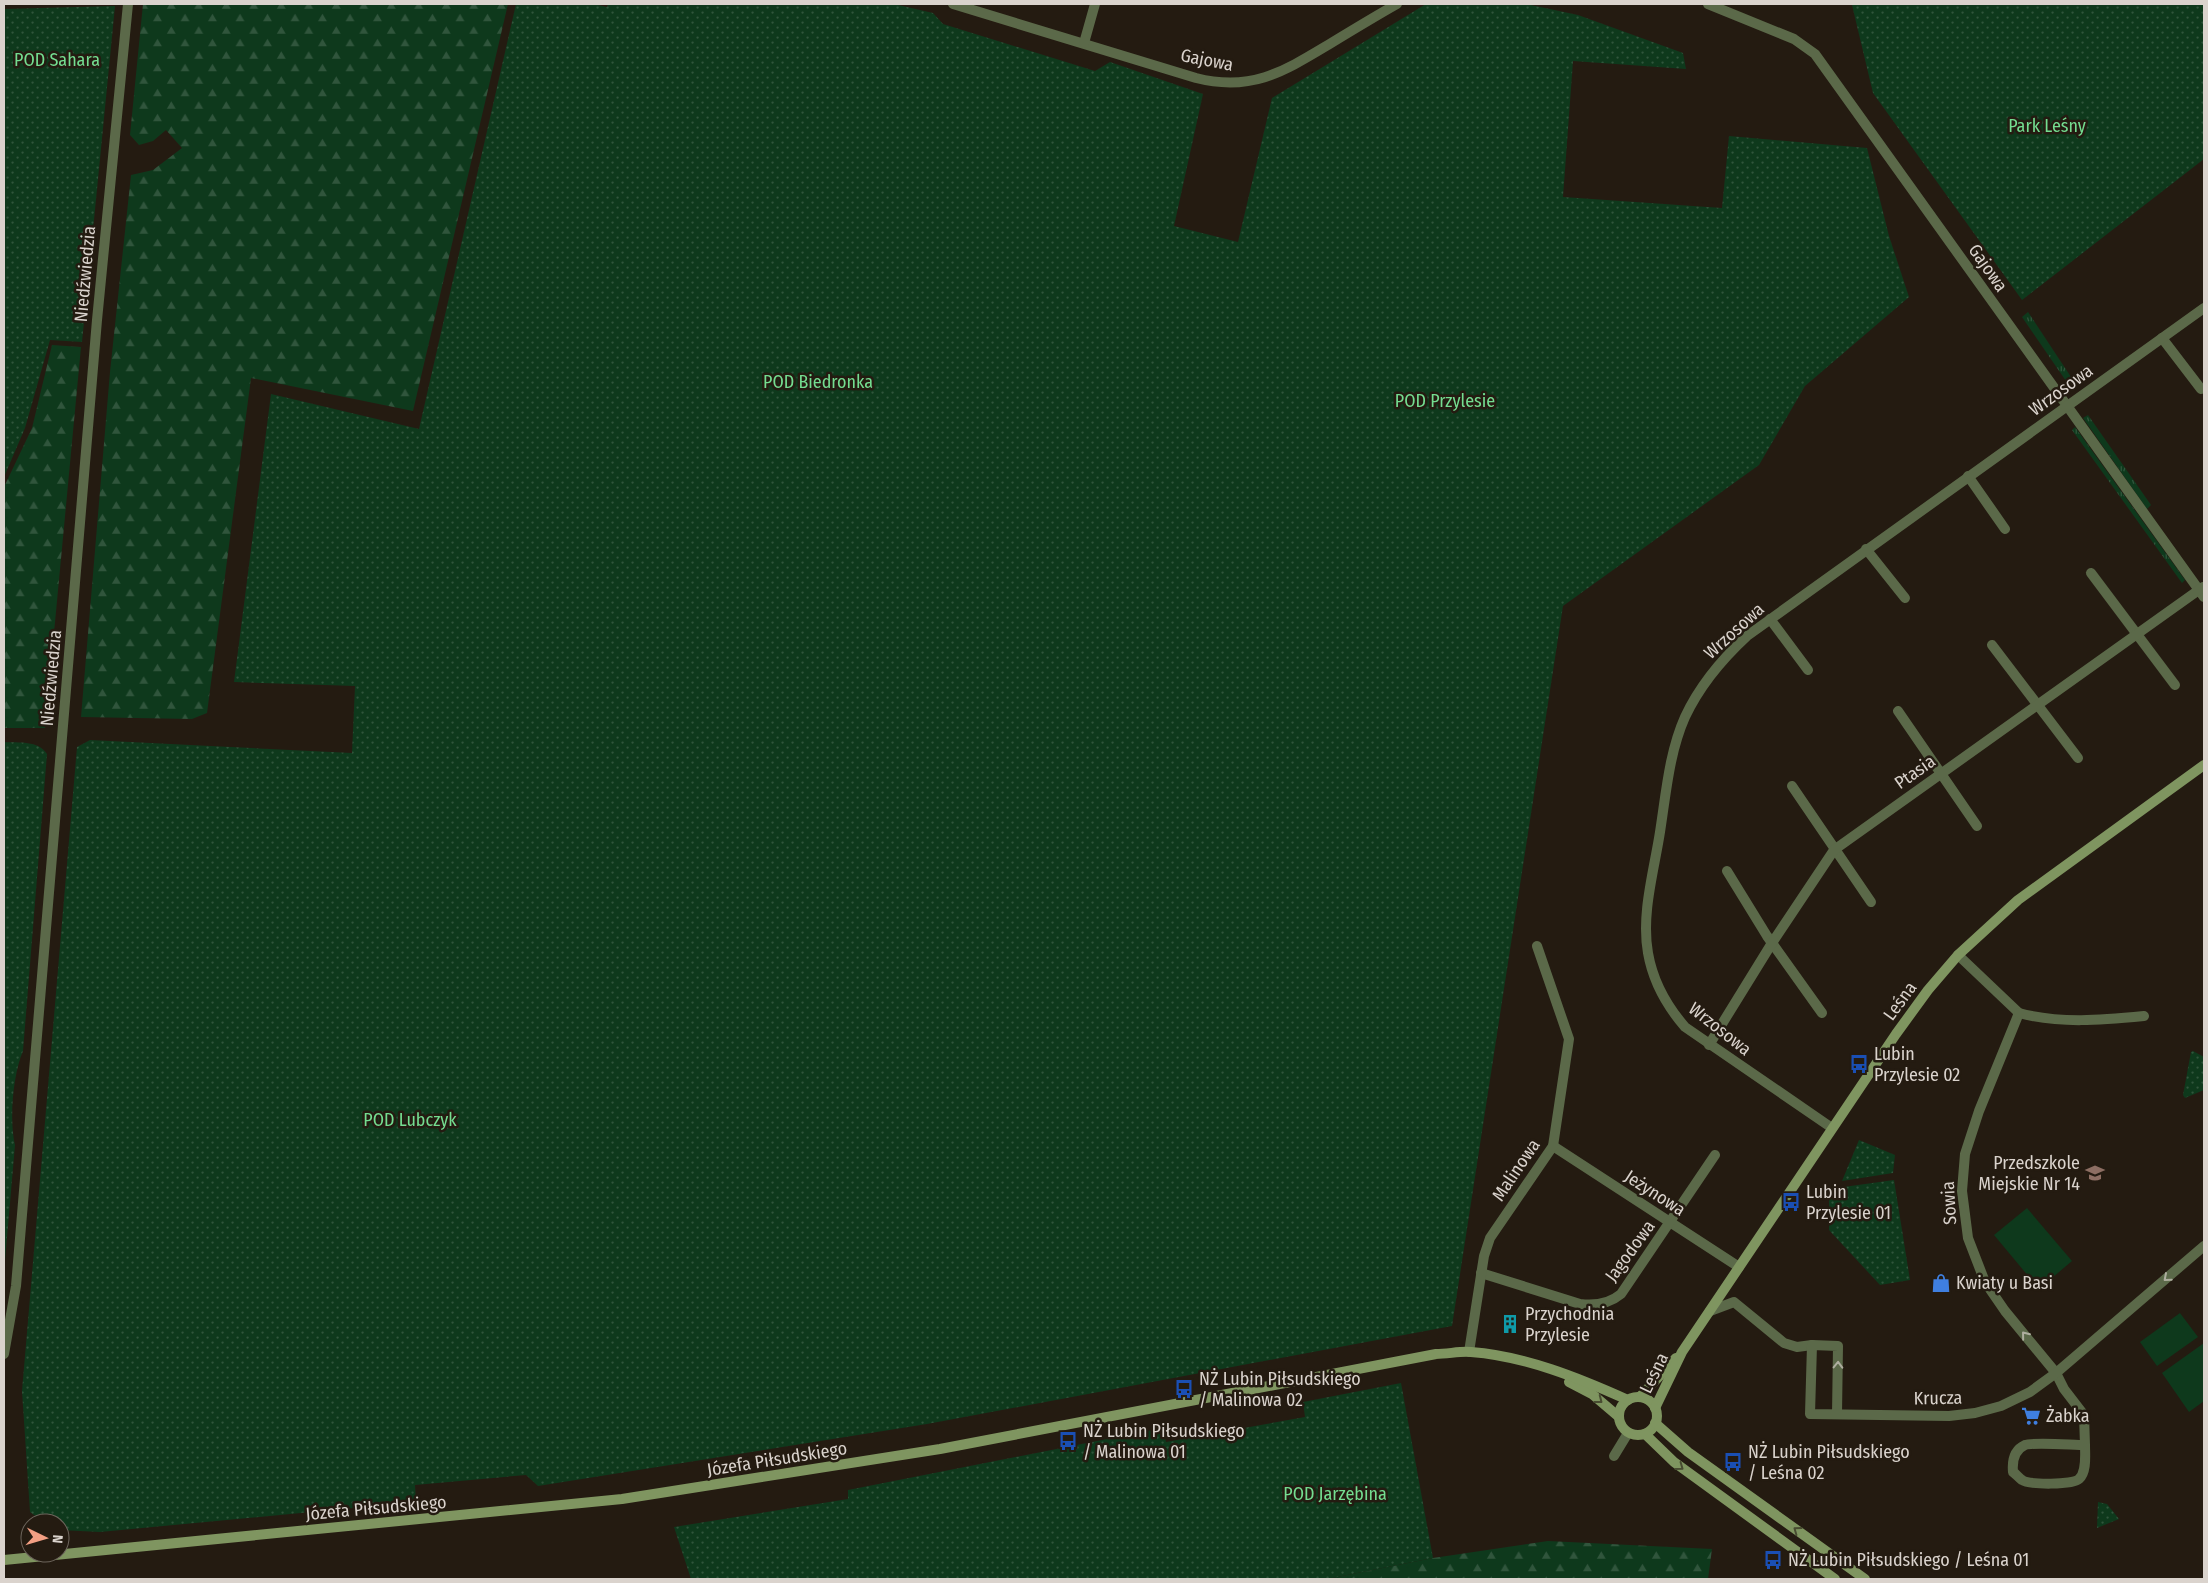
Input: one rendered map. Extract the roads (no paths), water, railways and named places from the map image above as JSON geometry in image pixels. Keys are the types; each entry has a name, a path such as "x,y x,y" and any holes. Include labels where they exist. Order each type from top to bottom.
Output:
{"street":[{"name":"Niedźwiedzia","path":"4,1354 16,1286 95,340 128,4"},
{"path":"953,4 1084,43 1095,4"},
{"name":"Gajowa","path":"1084,43 1207,81 1240,83 1263,79 1287,70 1397,4"},
{"name":"Gajowa","path":"1708,4 1794,39 1815,54 2202,591"},
{"name":"Wrzosowa","path":"1832,1128 1685,1027 1661,994 1648,955 1648,912 1673,756 1685,718 1705,682 1724,658 1770,619 2204,308"},
{"path":"2162,338 2201,389"},
{"path":"1968,476 2005,529"},
{"path":"1866,549 1905,598"},
{"path":"2091,573 2175,685"},
{"name":"Ptasia","path":"1709,1045 1772,943 1834,850 1940,773 2202,591"},
{"path":"1770,619 1808,670"},
{"path":"1992,645 2078,758"},
{"path":"1898,711 1977,826"},
{"name":"Leśna","path":"1655,1408 1682,1352 1922,997 1958,955 2018,900 2204,765"},
{"path":"1792,786 1871,902"},
{"path":"1727,871 1772,943 1822,1013"},
{"name":"Malinowa","path":"1469,1352 1481,1273 1490,1238 1553,1146 1569,1039 1537,946"},
{"path":"1958,955 2019,1013 2038,1018 2085,1021 2144,1016"},
{"name":"Sowia","path":"2019,1013 1979,1111 1965,1154 1962,1191 1968,1238 1985,1282 2005,1311 2056,1373"},
{"name":"Jeżynowa","path":"1553,1146 1739,1267"},
{"name":"Jagodowa","path":"1481,1273 1580,1304 1592,1306 1612,1301 1621,1294 1715,1155"},
{"name":"Krucza","path":"1812,1345 1810,1414 1949,1416 1975,1414 2001,1406 2030,1392 2056,1373 2204,1246"},
{"path":"1710,1310 1734,1302 1784,1343 1797,1347 1812,1345 1838,1346 1837,1414"},
{"name":"Józefa Piłsudskiego","path":"4,1560 622,1499 940,1449 1436,1354 1469,1352 1511,1358 1597,1386 1628,1400"},
{"name":"Leśna","path":"1640,1398 1682,1352"},
{"name":"Józefa Piłsudskiego","path":"1546,1369 1592,1394 1619,1417"},
{"path":"2056,1373 2064,1389 2084,1415 2085,1445 2084,1470 2080,1478 2073,1482 2034,1483 2022,1481 2013,1472 2012,1462 2016,1452 2026,1445 2085,1445"},
{"path":"1836,1579 1674,1462 1645,1434 1628,1433 1623,1429 1619,1417 1621,1407 1628,1400 1640,1398 1651,1403 1655,1408 1656,1423 1688,1452 1865,1579"},
{"path":"1645,1434 1656,1423"},
{"path":"1614,1456 1628,1433"}],"place":[{"name":"Lubin Przylesie 02","path":"1859,1064"},
{"name":"Przedszkole Miejskie Nr 14","path":"2095,1173"},
{"name":"Lubin Przylesie 01","path":"1791,1202"},
{"name":"Kwiaty u Basi","path":"1941,1283"},
{"name":"Przychodnia Przylesie","path":"1510,1324"},
{"name":"NŻ Lubin Piłsudskiego / Malinowa 02","path":"1184,1389"},
{"name":"Żabka","path":"2031,1416"},
{"name":"NŻ Lubin Piłsudskiego / Malinowa 01","path":"1068,1441"},
{"name":"NŻ Lubin Piłsudskiego / Leśna 02","path":"1733,1462"},
{"name":"NŻ Lubin Piłsudskiego / Leśna 01","path":"1773,1560"}],"park label":[{"name":"POD Sahara","path":"57,60"},
{"name":"Park Leśny","path":"2047,126"},
{"name":"POD Biedronka","path":"818,382"},
{"name":"POD Przylesie","path":"1445,401"},
{"name":"POD Lubczyk","path":"410,1120"},
{"name":"POD Jarzębina","path":"1335,1494"}]}
